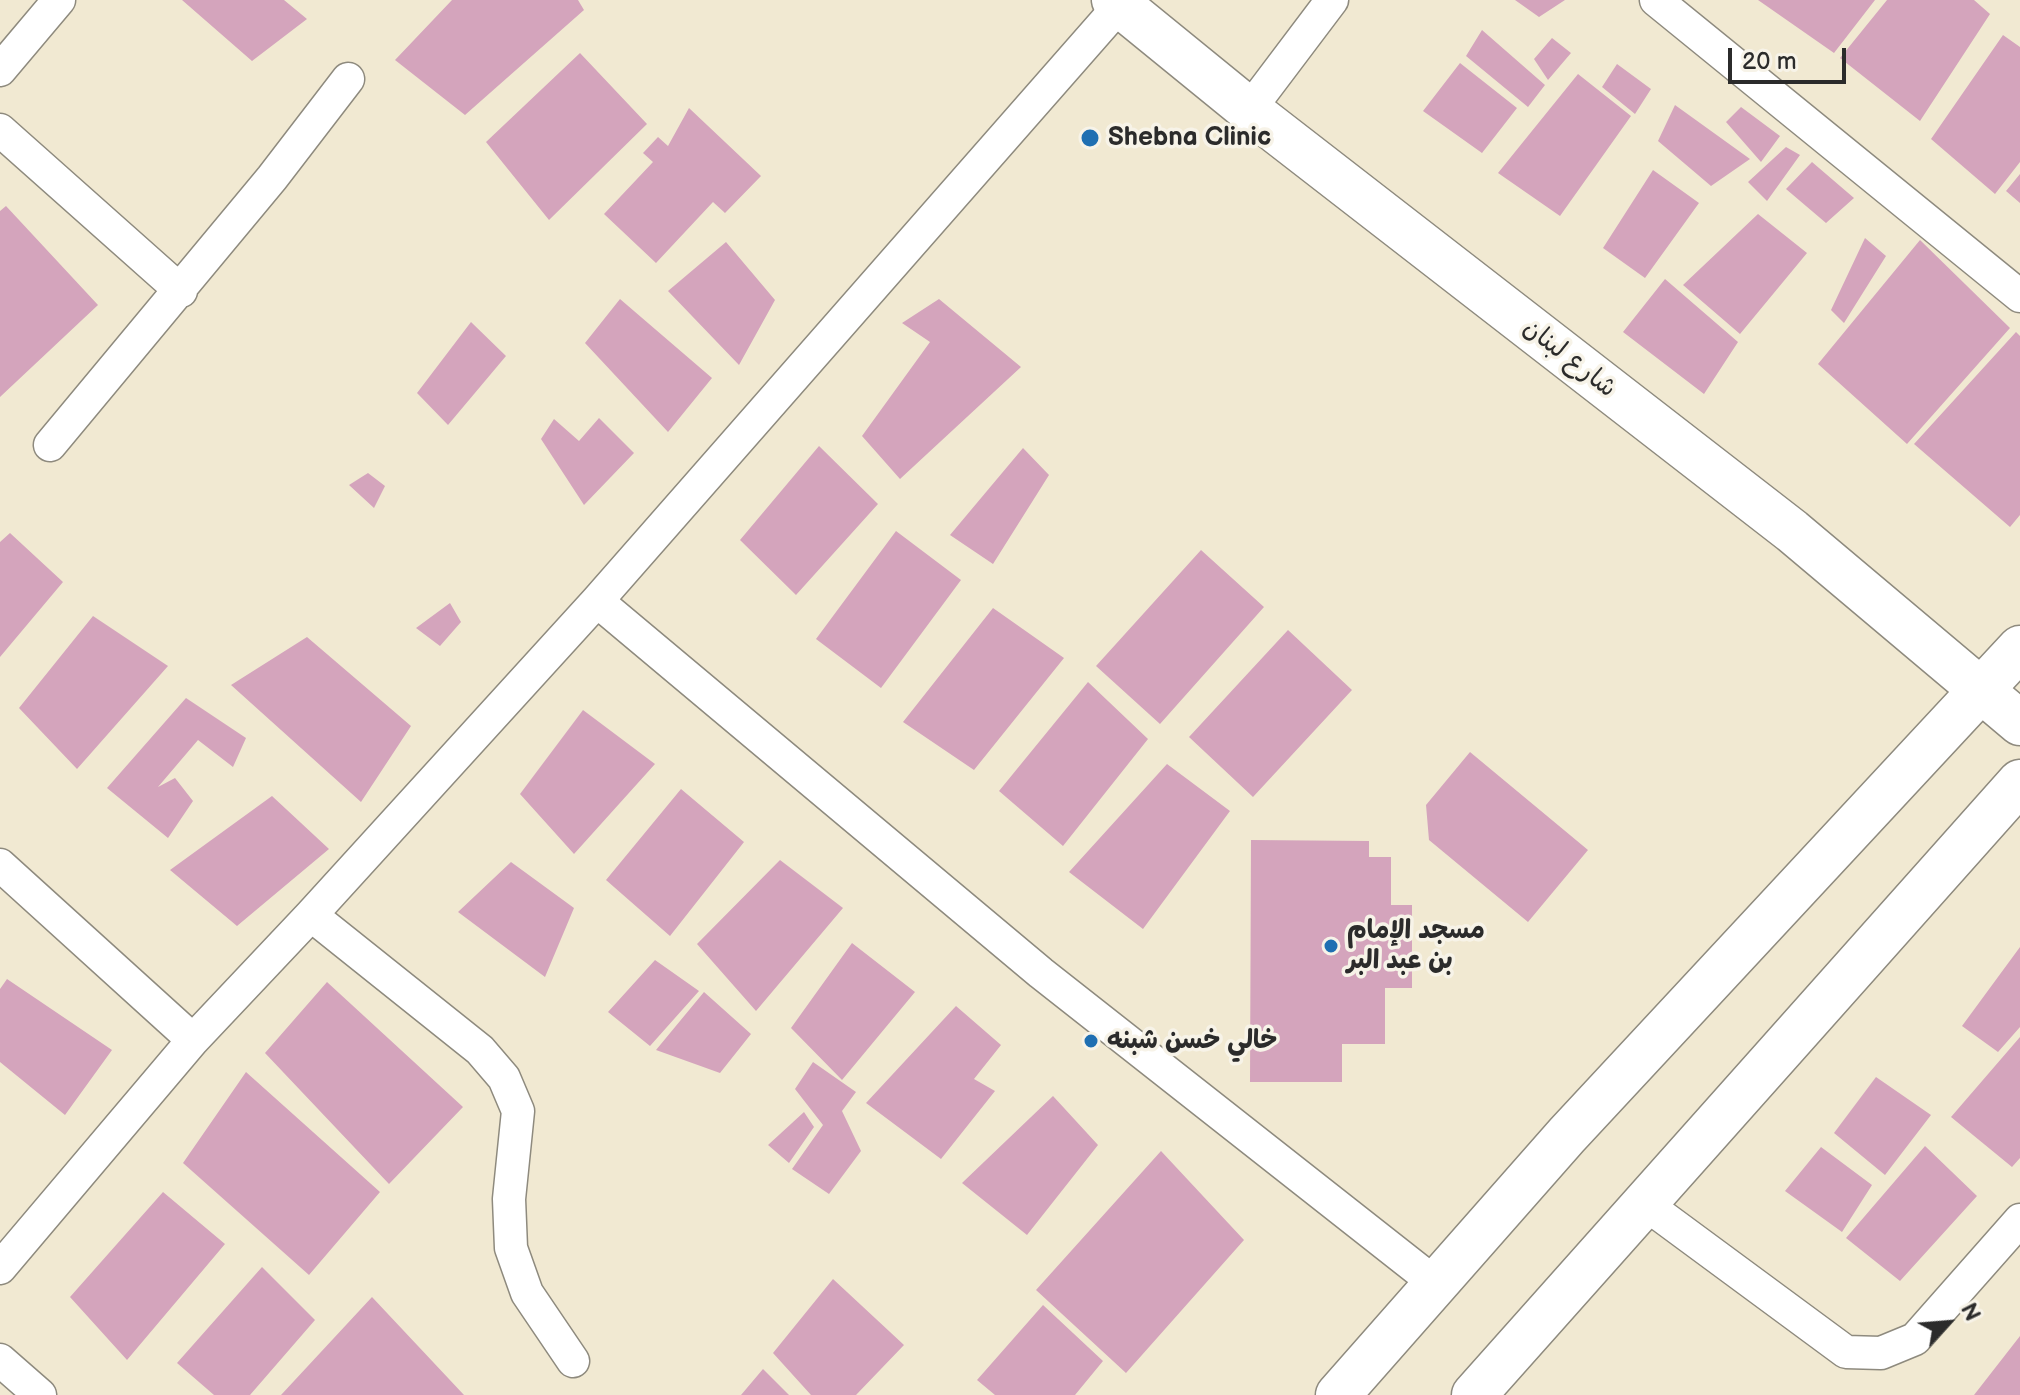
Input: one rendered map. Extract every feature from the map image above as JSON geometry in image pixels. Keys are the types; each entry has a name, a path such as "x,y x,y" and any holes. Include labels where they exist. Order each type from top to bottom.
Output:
{"main road":[{"name":"شارع لبنان","path":"1117,3 1249,110 1792,531 2020,723"},
{"path":"1338,1395 1578,1123 2020,648"},
{"path":"1474,1395 2020,782"}],"street":[{"path":"0,70 59,0"},
{"path":"1249,110 1332,0"},
{"path":"1656,0 2020,296"},
{"path":"0,1268 193,1040 597,601 1117,3"},
{"path":"50,445 181,291 348,79"},
{"path":"0,130 181,291"},
{"path":"597,601 1041,973 1435,1283"},
{"path":"0,865 193,1040"},
{"path":"311,915 480,1050 504,1078 518,1111 509,1199 511,1248 527,1293 573,1361"},
{"path":"1644,1203 1846,1352 1881,1353 1915,1339 2020,1220"},
{"path":"0,1360 40,1395"}],"building":[{"path":"182,0 284,0 307,19 252,61"},
{"path":"452,0 578,0 584,10 465,115 395,60"},
{"path":"1515,0 1565,0 1539,17"},
{"path":"1758,0 1875,0 1834,53"},
{"path":"1887,0 1974,0 1990,14 1920,121 1840,58"},
{"path":"1482,30 1545,85 1528,107 1466,56"},
{"path":"2003,35 2020,47 2020,162 1995,194 1931,139"},
{"path":"1552,38 1571,53 1548,80 1534,59"},
{"path":"580,53 647,124 549,220 486,142"},
{"path":"1460,63 1517,108 1482,153 1423,111"},
{"path":"1617,64 1651,89 1635,114 1602,87"},
{"path":"1578,74 1631,116 1560,216 1498,173"},
{"path":"1675,105 1750,159 1711,186 1658,141"},
{"path":"1741,107 1780,136 1761,162 1726,122"},
{"path":"689,108 761,176 725,213 713,202 656,263 604,214 653,162 643,153 658,137 668,146"},
{"path":"1786,147 1800,155 1767,201 1748,182"},
{"path":"1812,162 1854,198 1826,223 1786,189"},
{"path":"1653,170 1699,203 1645,278 1603,248"},
{"path":"2020,174 2020,203 2006,191"},
{"path":"6,206 98,305 0,397 0,211"},
{"path":"1758,214 1807,253 1740,334 1683,285"},
{"path":"1865,238 1886,256 1844,323 1831,310"},
{"path":"1920,240 2010,328 1907,444 1818,364"},
{"path":"726,242 775,300 739,365 668,291"},
{"path":"1665,279 1738,342 1704,394 1623,332"},
{"path":"620,299 712,378 668,432 585,343"},
{"path":"939,299 1021,367 900,479 862,436 930,342 902,323"},
{"path":"471,322 506,356 448,425 417,393"},
{"path":"2016,332 2020,336 2020,515 2010,527 1914,444"},
{"path":"599,418 634,453 584,505 541,439 554,419 579,441"},
{"path":"819,446 878,504 796,595 740,540"},
{"path":"1023,448 1049,475 993,564 950,535"},
{"path":"368,473 385,486 374,508 349,485"},
{"path":"896,531 961,580 881,688 816,639"},
{"path":"10,533 63,582 0,657 0,542"},
{"path":"1201,550 1264,607 1160,724 1096,666"},
{"path":"450,603 461,622 440,646 416,628"},
{"path":"993,608 1064,658 974,770 903,722"},
{"path":"93,616 168,666 77,769 19,708"},
{"path":"1288,630 1352,690 1253,797 1189,737"},
{"path":"307,637 411,726 361,802 231,685"},
{"path":"1088,682 1148,739 1063,846 999,791"},
{"path":"186,698 246,738 233,767 198,740 158,787 175,778 193,801 168,838 107,788"},
{"path":"583,710 655,764 574,854 520,794"},
{"path":"1470,752 1588,850 1528,922 1429,840 1426,805"},
{"path":"1167,764 1230,811 1143,929 1069,872"},
{"path":"681,789 744,842 670,936 606,880"},
{"path":"272,796 329,849 237,926 170,870"},
{"name":"مسجد الإمام بن عبد البر","path":"1251,840 1369,841 1369,857 1391,857 1391,905 1412,905 1412,988 1385,988 1385,1044 1342,1044 1342,1082 1250,1082"},
{"path":"780,860 843,908 756,1011 697,944"},
{"path":"511,862 574,908 545,977 458,912"},
{"path":"852,943 915,992 842,1080 791,1028"},
{"path":"2020,947 2020,1027 1998,1052 1962,1026"},
{"path":"655,960 699,991 650,1046 608,1012"},
{"path":"7,979 112,1050 65,1115 0,1062 0,989"},
{"path":"327,982 463,1107 389,1184 265,1053"},
{"path":"704,992 751,1034 720,1073 656,1050"},
{"path":"956,1006 1001,1045 974,1079 995,1091 941,1159 866,1103"},
{"path":"2020,1037 2020,1158 2012,1167 1951,1117"},
{"path":"813,1062 856,1092 842,1111 861,1151 829,1194 792,1169 823,1125 795,1089"},
{"path":"246,1072 380,1192 309,1275 183,1163"},
{"path":"1876,1077 1931,1115 1885,1175 1834,1133"},
{"path":"1053,1096 1098,1145 1027,1235 962,1183"},
{"path":"804,1112 814,1127 789,1163 768,1145"},
{"path":"1925,1146 1977,1196 1900,1281 1846,1238"},
{"path":"1821,1147 1872,1185 1842,1232 1785,1191"},
{"path":"1161,1151 1244,1240 1126,1373 1036,1290"},
{"path":"163,1192 225,1244 127,1360 70,1297"},
{"path":"262,1267 315,1320 250,1395 214,1395 177,1363"},
{"path":"833,1279 904,1345 856,1395 811,1395 773,1353"},
{"path":"372,1297 464,1395 281,1395"},
{"path":"1043,1305 1103,1361 1075,1395 995,1395 977,1380"},
{"path":"2020,1336 2020,1395 1974,1395"},
{"path":"763,1369 789,1395 741,1395"}],"place":[{"name":"Shebna Clinic","path":"1090,138"},
{"name":"مسجد الإمام بن عبد البر","path":"1331,946"},
{"name":"خالي خسن شبنه","path":"1091,1041"}]}
